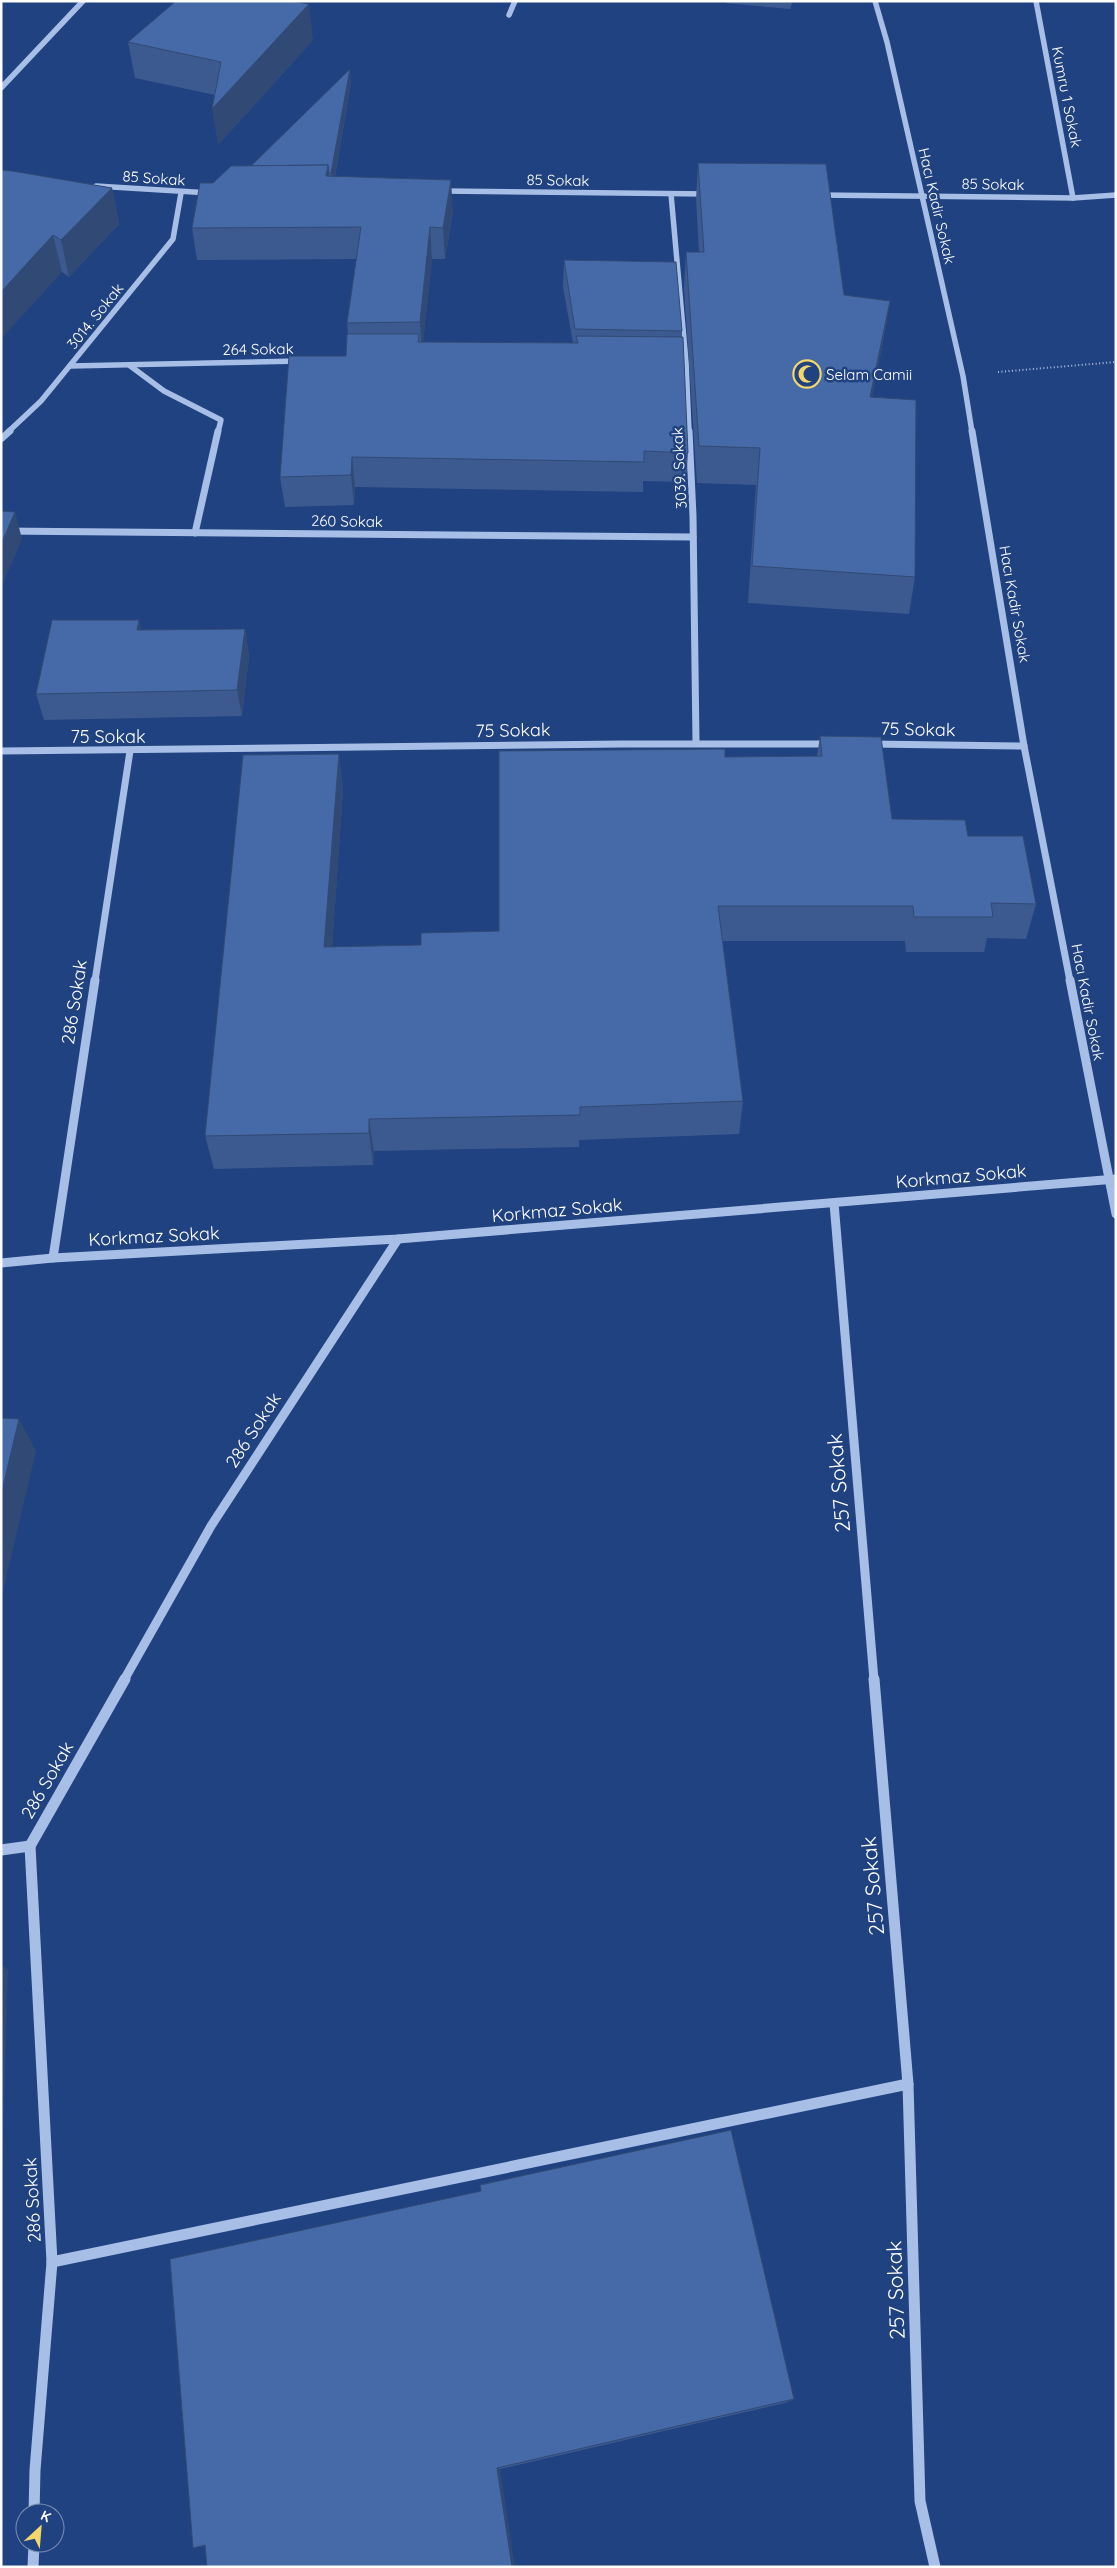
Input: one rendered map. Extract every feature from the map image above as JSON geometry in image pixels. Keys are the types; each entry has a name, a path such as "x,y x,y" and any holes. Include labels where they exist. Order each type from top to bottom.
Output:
{"street":[{"path":"1,88 83,1"},
{"path":"509,15 516,1"},
{"name":"Hacı Kadir Sokak","path":"875,1 887,42 920,195 963,376 1024,746 1112,1180 1116,1214"},
{"name":"Kumru 1 Sokak","path":"1036,1 1074,198"},
{"name":"85 Sokak","path":"86,185 181,193 219,193"},
{"name":"85 Sokak","path":"432,191 711,194"},
{"name":"3014. Sokak","path":"1,439 41,401 173,239 181,193"},
{"name":"3039. Sokak","path":"671,194 686,362 694,537 696,742"},
{"name":"85 Sokak","path":"810,195 1074,198 1116,195"},
{"name":"264 Sokak","path":"70,366 304,360"},
{"path":"676,362 686,362"},
{"path":"129,364 164,391 221,420 195,532"},
{"name":"260 Sokak","path":"1,531 694,537"},
{"name":"75 Sokak","path":"1,751 130,751 696,742 835,744"},
{"name":"75 Sokak","path":"865,744 1024,746"},
{"name":"286 Sokak","path":"53,1258 130,751"},
{"name":"Korkmaz Sokak","path":"1,1263 53,1258 398,1239 1112,1180"},
{"name":"257 Sokak","path":"834,1203 908,2084 920,2501 935,2567"},
{"name":"286 Sokak","path":"34,2503 35,2470 52,2262 30,1846 211,1526 398,1239"},
{"path":"1,1850 30,1846"},
{"path":"52,2262 908,2084"},
{"path":"33,2567 34,2553"}],"path":[{"path":"963,376 1116,362"}],"building":[{"path":"176,1 292,1 309,4 212,109 221,62 128,42"},
{"path":"350,69 331,173 329,173 328,165 251,166"},
{"path":"698,163 826,164 844,295 890,301 870,397 916,400 915,577 752,566 760,448 699,446 686,252 704,252"},
{"path":"328,165 326,176 451,180 443,228 430,227 420,322 347,323 361,227 192,228 200,183 213,183 231,166"},
{"path":"1,170 112,188 61,240 53,235 1,292"},
{"path":"564,260 676,262 682,331 575,329"},
{"path":"347,334 419,334 418,342 578,343 576,336 683,337 688,453 644,451 644,462 352,457 351,475 280,477 289,356 346,356"},
{"path":"1,511 15,512 1,544"},
{"path":"52,620 139,620 137,630 245,629 237,690 36,694"},
{"path":"820,736 881,737 892,819 965,820 968,836 1023,836 1036,904 991,903 993,917 914,917 913,906 718,906 743,1101 580,1107 580,1115 369,1119 369,1133 205,1136 243,755 339,754 324,947 421,945 421,933 499,931 499,751 725,749 725,757 822,756"},
{"path":"1,1418 19,1419 1,1495"},
{"path":"731,2130 794,2399 497,2468 512,2567 207,2567 205,2545 193,2548 170,2259 481,2191 480,2185"}],"place":[{"name":"Selam Camii","path":"807,374"}]}
